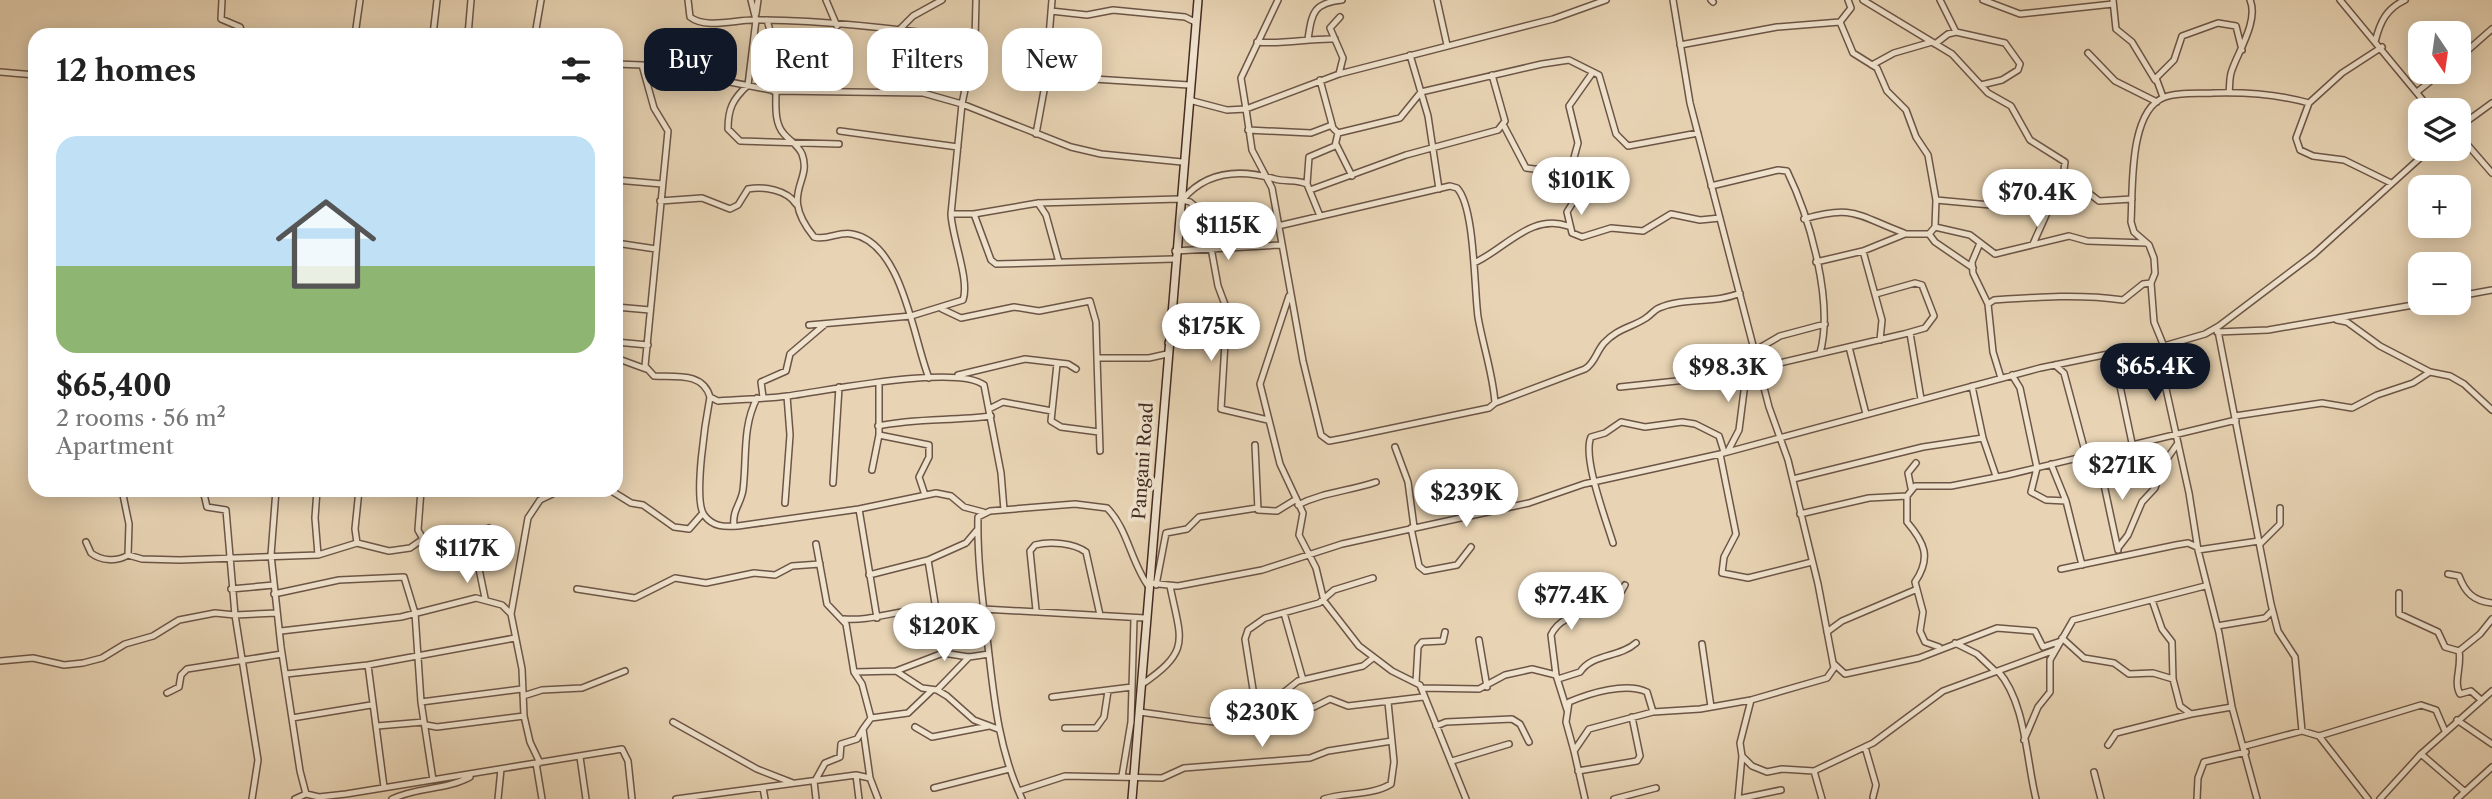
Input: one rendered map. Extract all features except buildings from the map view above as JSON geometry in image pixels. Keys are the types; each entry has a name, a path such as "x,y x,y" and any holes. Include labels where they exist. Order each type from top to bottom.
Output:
{"main road":[{"name":"Pangani Road","path":"1132,799 1145,618 1151,585 1174,255 1198,0"}],"street":[{"path":"222,0 221,19 240,28"},
{"path":"356,28 360,0"},
{"path":"434,28 437,0"},
{"path":"469,28 471,0"},
{"path":"536,28 541,0"},
{"path":"688,0 688,11 695,21 767,20 868,28"},
{"path":"751,0 756,20"},
{"path":"758,0 748,85 735,97 728,111 727,128 733,137 740,141 839,144"},
{"path":"826,0 837,26"},
{"path":"901,28 913,16 942,0"},
{"path":"975,28 976,0"},
{"path":"1050,28 1052,0"},
{"path":"1278,0 1241,78 1252,150 1272,188 1280,245 1317,426 1321,435 1329,441 1489,408 1495,403 1591,366 1601,347 1612,335 1629,324 1644,320 1659,308 1702,299 1729,298 1740,293"},
{"path":"1308,38 1314,10 1318,6 1342,0"},
{"path":"1437,0 1447,45"},
{"path":"1188,99 1227,110 1246,109 1339,74 1553,19 1606,0"},
{"path":"1574,751 1589,729 1653,712 1751,700 1827,678 1832,673 1833,663 1827,632 1793,479 1756,369 1756,350 1698,133 1673,0"},
{"path":"1681,45 1777,27 1840,22 1851,8 1848,0"},
{"path":"1863,0 1959,59 1993,97 2011,106 2030,139 2065,162 2063,177 2032,244"},
{"path":"1940,0 1956,32"},
{"path":"1983,0 2020,14 2113,2 2116,29 2132,42 2163,97"},
{"path":"2229,93 2232,69 2242,50 2252,6 2250,0"},
{"path":"2340,0 2375,43 2382,47 2422,98"},
{"path":"2375,43 2379,25 2390,7 2405,0"},
{"path":"1051,11 1087,15 1113,10 1185,17 1195,22"},
{"path":"1339,74 1343,58 1330,29 1340,17"},
{"path":"767,20 769,28"},
{"path":"1816,262 1863,250 1905,234 1929,234 1935,227 1937,200 1925,149 1916,138 1906,110 1887,91 1877,68 1853,53 1840,22"},
{"path":"2155,80 2174,60 2182,36 2198,28 2218,23 2236,26 2242,50"},
{"path":"2471,47 2492,29"},
{"path":"1872,65 1895,53 1933,43 1956,32 2001,41 2020,64 2018,70 2009,77 1981,85"},
{"path":"1257,41 1276,44 1308,38 1335,39"},
{"path":"2382,47 2342,73 2309,103 2296,138 2300,150 2313,156 2344,160 2391,183"},
{"path":"2088,53 2115,81 2157,102"},
{"path":"1410,55 1421,92 1439,189"},
{"path":"1338,133 1400,118 1421,92 1562,60 1576,62 1593,72 1602,82 1616,134 1628,146 1698,133"},
{"path":"623,64 642,65 751,86"},
{"path":"642,65 654,108 667,126 646,369"},
{"path":"0,72 28,74"},
{"path":"1593,72 1569,106 1578,143 1572,164 1580,191 1567,212 1572,233 1581,237 1611,228 1643,231 1671,214 1700,220 1720,218"},
{"path":"1492,75 1504,126 1527,169 1551,170"},
{"path":"1102,80 1189,85"},
{"path":"1320,80 1332,125 1338,133 1336,144 1352,176"},
{"path":"2417,92 2427,84"},
{"path":"796,204 803,162 795,144 779,128 774,91 910,93 962,104 1036,134 1101,154 1182,162"},
{"path":"809,325 872,322 903,315 911,316 942,309 963,300 965,296 952,233 951,214 965,91"},
{"path":"1036,134 1043,91"},
{"path":"2257,799 2232,707 2217,626 2197,549 2189,493 2156,331 2151,283 2155,273 2154,258 2146,243 2132,227 2132,199 2137,138 2146,117 2163,97 2229,93 2277,94 2309,103"},
{"path":"2471,118 2492,103"},
{"path":"1248,130 1311,133 1332,125"},
{"path":"1181,199 1193,187 1209,178 1246,172 1265,174 1309,187 1352,176 1504,126"},
{"path":"840,131 958,147"},
{"path":"1320,215 1309,187 1308,157 1336,144"},
{"path":"2471,149 2492,173"},
{"path":"2205,334 2314,254 2416,161"},
{"path":"1711,186 1778,170 1787,171 1816,262 1825,324 1820,354"},
{"path":"2063,177 2072,186 2086,191 2099,201 2132,199"},
{"path":"623,181 662,184"},
{"path":"1278,226 1450,186 1461,192 1474,263 1478,315 1495,403"},
{"path":"660,201 702,198 730,209 738,205 748,189 763,188 791,197 814,237 853,234 880,251 901,289 911,316 918,352 929,378"},
{"path":"951,214 974,214 1038,203 1181,199 1205,215 1218,286 1227,310 1221,409 1268,420"},
{"path":"1937,200 2046,210"},
{"path":"1038,203 1046,215 1059,262"},
{"path":"1046,215 1050,207 1057,204"},
{"path":"1804,219 1830,211 1855,212 1905,234"},
{"path":"974,214 990,260 996,264 1174,255 1280,245"},
{"path":"1474,263 1492,255 1528,228 1556,222 1569,226"},
{"path":"1935,227 1970,235 1995,254 2068,236 2087,242 2146,243"},
{"path":"1929,234 1935,242 1973,268"},
{"path":"1980,243 1973,268 1978,290 1988,304 1993,352 2001,378"},
{"path":"623,244 656,249"},
{"path":"1863,250 1882,320 1880,340"},
{"path":"1620,387 1706,379 1756,369 1910,333 1925,328 1934,316 1922,285 1915,283 1876,294"},
{"path":"1988,304 1994,300 2048,295 2072,299 2088,295 2123,300 2143,284 2151,283"},
{"path":"1289,289 1260,384 1280,464 1304,520 1299,535 1310,554 1324,598 1359,646 1373,658 1416,682 1421,688 1466,799"},
{"path":"2471,294 2492,290"},
{"path":"942,309 961,318 1014,307 1038,311 1090,301 1096,322 1100,451"},
{"path":"1151,585 1170,586 1230,577 1412,528 1529,503 1596,482 1724,452 2055,365 2160,346 2218,331 2268,330 2408,306"},
{"path":"623,308 650,310"},
{"path":"2334,319 2347,322 2380,346 2431,372 2450,376 2464,384 2492,410"},
{"path":"734,526 733,511 743,492 749,420 760,397 761,382 786,371 790,354 826,323"},
{"path":"1756,350 1780,336 1825,324"},
{"path":"2218,331 2272,611 2278,631 2295,657 2301,731"},
{"path":"1910,333 1922,399"},
{"path":"1168,344 1227,334"},
{"path":"623,343 648,345"},
{"path":"1849,347 1867,414"},
{"path":"2113,353 2132,443"},
{"path":"1097,358 1149,358 1167,354"},
{"path":"955,376 1025,359 1068,363 1076,369"},
{"path":"623,361 646,369 654,376 699,379 706,384 710,397 700,495 703,513 712,523 734,526 859,509 925,495 946,495 964,507 983,513 1075,504 1107,508 1119,523 1131,556 1151,585"},
{"path":"1057,364 1051,421 1061,427 1099,432"},
{"path":"2055,365 2064,373 2086,455"},
{"path":"1724,452 1739,430 1745,383 1756,369"},
{"path":"1911,488 1951,486 2036,468 2236,418 2322,403 2360,407 2377,395 2413,383 2431,372"},
{"path":"2012,375 2020,388 2036,468 2030,488 2032,494 2046,500 2066,500"},
{"path":"710,397 718,401 787,396 838,387 968,377 984,384 1004,510"},
{"path":"872,470 879,435 879,384"},
{"path":"1972,386 1983,438 1996,476"},
{"path":"832,483 838,387"},
{"path":"785,503 790,435 787,396"},
{"path":"989,408 1003,402 1052,411"},
{"path":"878,426 904,420 953,421 990,416"},
{"path":"1613,543 1596,482 1588,443 1591,437 1605,433 1621,422 1645,428 1682,422 1695,424 1719,436 1724,452 1736,534 1724,557 1722,573 1748,578 1812,562"},
{"path":"879,435 929,445 929,457 919,477 925,495"},
{"path":"1793,479 1923,447 1983,438"},
{"path":"2118,548 2128,535 2142,502 2155,488 2162,466 2178,443"},
{"path":"1255,445 1257,508 1263,513 1278,511 1318,495 1345,492 1376,482"},
{"path":"1395,447 1408,482 1419,566 1425,572 1457,565 1471,547"},
{"path":"2097,452 2119,557"},
{"path":"1916,463 1908,473 1911,488 1907,496 1907,522 1920,536 1924,549 1924,566 1915,582 1915,590 1923,612 1922,638 1939,648"},
{"path":"2051,464 2066,500 2082,565"},
{"path":"1800,514 1869,498 1907,496"},
{"path":"123,497 129,524 128,555"},
{"path":"204,497 206,508 226,510 231,589 258,760 252,799"},
{"path":"275,497 271,555 276,613 281,631 292,718 310,796"},
{"path":"316,497 318,555"},
{"path":"357,543 355,529 358,497"},
{"path":"420,497 418,530 423,539 443,545 478,564"},
{"path":"542,799 538,763 524,716 510,614 528,518 540,500 546,497"},
{"path":"622,497 631,503 643,505 680,529 688,529 703,513"},
{"path":"1151,585 1166,533 1187,529 1199,517 1257,508"},
{"path":"2061,569 2188,543 2197,549 2259,542 2280,524 2280,508"},
{"path":"859,509 877,618"},
{"path":"983,513 978,517 978,529 995,727 1009,769 1023,799"},
{"path":"485,598 478,564 489,528"},
{"path":"869,575 928,560 966,543 978,529"},
{"path":"86,542 91,553 97,557 122,559 128,555 155,559 318,555 357,543 390,551 410,548 423,539"},
{"path":"1036,610 1030,551 1035,545 1051,543 1076,547 1086,552 1100,615"},
{"path":"816,544 827,604 844,619 849,633 854,672 862,684 871,718"},
{"path":"928,560 943,653"},
{"path":"577,589 635,598 675,578 706,583 754,573 775,575 792,566 820,564"},
{"path":"2448,574 2459,576 2465,591 2472,596 2492,603"},
{"path":"274,594 339,580 401,575 415,613 421,702 433,780"},
{"path":"1260,721 1245,639 1254,623 1310,607 1334,590 1373,578"},
{"path":"231,589 274,585"},
{"path":"1567,710 1557,677 1551,635 1555,628 1575,615 1602,609 1616,600 1625,585"},
{"path":"1141,685 1169,666 1178,647 1179,626 1170,586"},
{"path":"2024,740 2038,707 2050,692 2048,668 2055,650 2078,617 2205,586"},
{"path":"1827,632 1842,621 1915,590"},
{"path":"2399,593 2399,614 2438,632 2443,645 2459,651"},
{"path":"281,631 372,621 485,598 502,605 510,614"},
{"path":"2152,600 2162,629 2172,642 2173,679 2180,706 2191,714"},
{"path":"983,609 1145,618"},
{"path":"844,619 877,618 903,611 937,611"},
{"path":"2217,626 2265,618 2272,611"},
{"path":"0,661 33,658 64,665 83,663 102,658 125,644 153,636 179,620 215,613 276,613"},
{"path":"1284,613 1303,680"},
{"path":"1122,776 1131,722 1134,619"},
{"path":"2459,651 2480,634 2492,619"},
{"path":"1833,663 1847,674 1919,658 1939,648 1997,628 2035,631 2043,647 2062,640"},
{"path":"1416,682 1418,647 1422,642 1443,641 1445,632"},
{"path":"286,674 368,664 515,638"},
{"path":"1479,640 1487,687"},
{"path":"2062,640 2084,658 2115,663 2129,674 2152,673 2173,679"},
{"path":"1421,688 1469,691 1487,687 1505,675 1532,669 1557,677 1580,672 1586,663 1629,650 1636,643"},
{"path":"1955,643 1977,654 2007,681 2024,740 2036,799"},
{"path":"1702,644 1711,707"},
{"path":"1742,756 1752,766 1767,772 1782,769 1814,771 1843,754 1865,747 1943,691 2055,650"},
{"path":"2459,651 2462,664 2456,684 2457,691 2460,694 2471,691 2480,699"},
{"path":"854,672 896,671 943,653 969,657 989,654"},
{"path":"167,693 179,687 180,675 187,669 282,654"},
{"path":"816,799 815,781 825,763 840,757 841,744 857,739 871,718 908,713 969,657"},
{"path":"1260,721 1268,705 1303,680 1363,666 1373,658"},
{"path":"368,664 371,705 377,726 384,787"},
{"path":"421,702 582,688 625,671"},
{"path":"896,671 934,690 974,720 995,727"},
{"path":"1052,698 1132,687"},
{"path":"1585,799 1566,722 1569,702 1605,691 1641,689 1647,692 1653,712"},
{"path":"1065,728 1096,728 1104,717 1108,691"},
{"path":"2380,799 2456,720 2492,691"},
{"path":"1139,712 1191,722 1260,721 1282,717 1295,703 1314,707 1330,699 1348,706 1423,697"},
{"path":"1751,700 1740,743 1742,756 1738,799 1781,790"},
{"path":"1324,799 1349,792 1374,792 1391,784 1394,775 1388,702"},
{"path":"292,718 371,705"},
{"path":"2197,799 2198,778 2204,762 2301,731 2319,736 2421,705 2436,710 2445,731"},
{"path":"2108,745 2116,733 2191,714 2232,707"},
{"path":"377,726 425,723 437,727 524,716"},
{"path":"1578,771 1637,761 1640,756 1632,717"},
{"path":"1436,726 1446,722 1512,719 1520,724 1529,742"},
{"path":"2456,720 2492,744"},
{"path":"673,722 757,769 796,783"},
{"path":"915,727 932,737 995,727"},
{"path":"863,729 870,778 878,799"},
{"path":"2319,736 2368,799"},
{"path":"1019,792 1065,776 1162,778 1184,768 1310,758 1328,751 1392,741"},
{"path":"1452,761 1509,744"},
{"path":"1865,747 1876,785 1872,797"},
{"path":"295,799 472,776 622,749 628,761 632,799"},
{"path":"2421,754 2464,791"},
{"path":"580,757 586,799"},
{"path":"2456,799 2492,767"},
{"path":"498,799 501,769"},
{"path":"934,788 1009,769"},
{"path":"1814,771 1822,799"},
{"path":"2094,772 2101,799"},
{"path":"676,799 856,775 870,778"},
{"path":"856,775 859,799"},
{"path":"393,799 405,793 458,783 472,776"},
{"path":"763,788 765,799"},
{"path":"1614,799 1656,788"}]}
